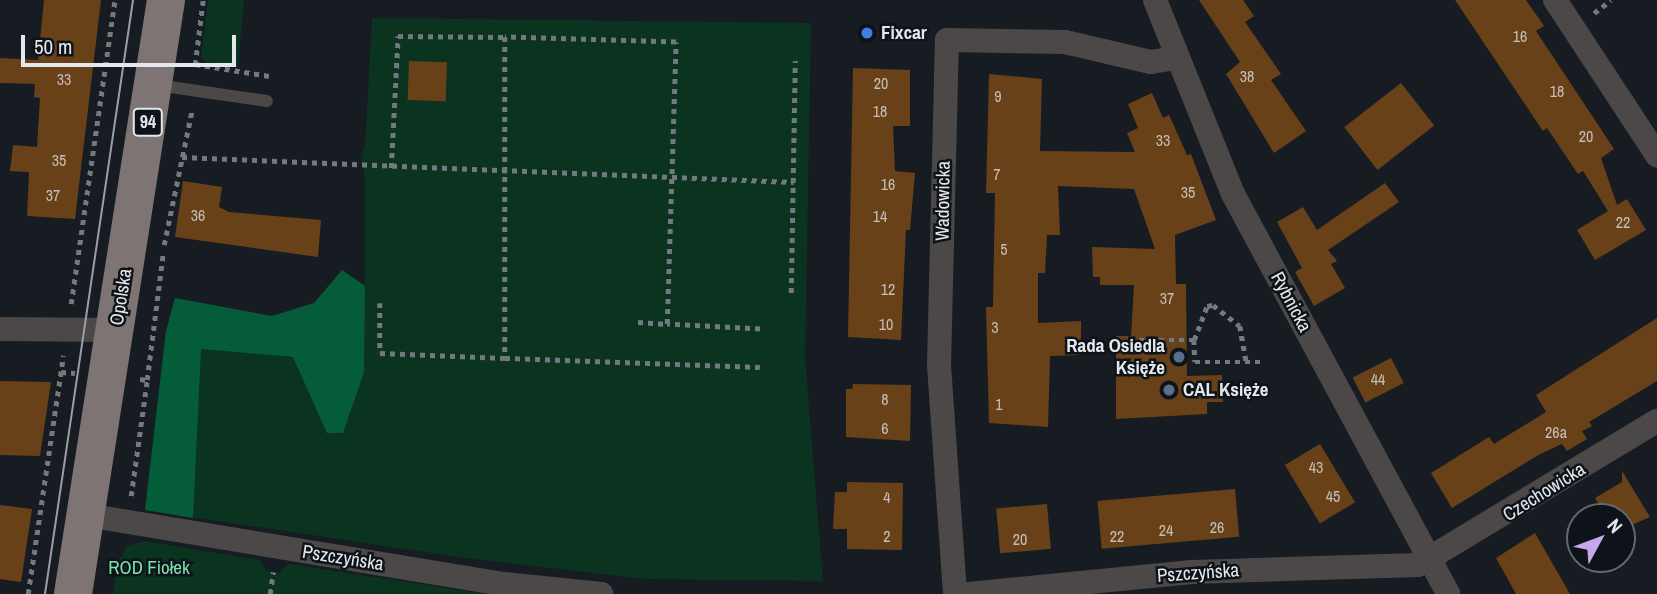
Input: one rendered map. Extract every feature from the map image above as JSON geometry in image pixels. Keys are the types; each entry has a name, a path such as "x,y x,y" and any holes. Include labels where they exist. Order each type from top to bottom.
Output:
{"main road":[{"name":"Opolska","path":"73,594 166,0"}],"street":[{"name":"Rybnicka","path":"1155,0 1233,194 1448,594"},
{"path":"1555,0 1657,155"},
{"name":"Wadowicka","path":"956,594 939,365 947,40 1065,42 1151,61 1177,58"},
{"path":"0,329 116,330"},
{"name":"Czechowicka","path":"1429,562 1657,421"},
{"name":"Pszczyńska","path":"86,515 127,524 505,584 601,594"},
{"name":"Pszczyńska","path":"968,594 1090,588 1240,570 1386,569 1429,562"}],"lane":[{"path":"153,85 267,101"}],"path":[{"path":"69,316 115,0"},
{"path":"203,0 195,67 269,76"},
{"path":"1598,0 1601,8 1611,0"},
{"path":"391,168 398,36 676,43 667,324"},
{"path":"505,37 505,358"},
{"path":"792,293 795,61"},
{"path":"181,157 505,173 671,176 793,182"},
{"path":"380,303 380,353 760,367"},
{"path":"1246,361 1240,326 1213,305 1207,306 1194,340 1195,362 1262,362"},
{"path":"638,322 760,330"},
{"path":"1129,340 1194,340"},
{"path":"28,594 64,349"},
{"path":"127,524 147,380"},
{"path":"270,594 272,572"}],"green space":[{"path":"208,0 244,0 238,67 206,62 201,57"},
{"path":"372,18 811,23 805,358 823,581 645,579 465,558 145,510 166,331 364,371 365,176 361,158 365,146"},
{"path":"342,270 365,286 364,372 343,433 327,433 293,357 201,349 193,518 145,510 166,331 175,298 272,316 314,303"},
{"name":"ROD Fiołek","path":"144,541 260,560 266,571 279,573 288,564 486,594 113,594 118,562 127,546"}],"building":[{"path":"44,0 101,0 75,219 27,216 29,172 10,171 13,145 37,147 40,98 34,97 35,84 0,83 0,58 38,60"},
{"path":"1199,0 1243,0 1254,16 1245,22 1281,74 1271,80 1306,131 1274,153 1226,74 1240,62"},
{"path":"1455,0 1526,0 1544,26 1536,31 1614,149 1601,158 1617,205 1627,199 1646,230 1595,260 1577,230 1608,211 1583,171 1578,174 1547,128 1543,131"},
{"path":"409,61 447,62 446,101 408,100"},
{"path":"853,68 910,70 910,126 893,126 895,171 915,173 910,230 906,230 901,340 848,337"},
{"path":"989,74 1042,79 1040,151 1135,152 1127,133 1138,128 1128,104 1152,93 1163,118 1169,115 1187,155 1191,154 1216,220 1175,235 1176,284 1186,284 1187,376 1222,375 1223,402 1207,402 1207,414 1116,419 1116,336 1131,336 1134,285 1100,285 1100,277 1093,277 1092,247 1155,249 1134,189 1058,186 1060,235 1047,235 1045,273 1038,273 1038,323 1081,321 1081,355 1050,356 1048,427 989,423 986,307 993,307 995,193 986,193"},
{"path":"1401,83 1434,126 1378,170 1344,127"},
{"path":"183,181 222,187 219,207 229,212 321,220 318,257 175,237"},
{"path":"1385,183 1399,202 1328,250 1337,261 1331,264 1345,288 1314,306 1295,272 1302,268 1277,222 1303,207 1317,230"},
{"path":"1657,318 1657,381 1589,422 1592,426 1582,431 1587,439 1567,451 1562,444 1540,454 1452,508 1431,473 1489,437 1494,444 1546,412 1536,395"},
{"path":"1391,358 1404,383 1365,402 1353,378"},
{"path":"0,381 51,382 40,456 0,455"},
{"path":"853,384 911,385 910,441 846,437 846,389 852,389"},
{"path":"1320,444 1355,502 1320,523 1285,465"},
{"path":"1622,471 1650,517 1636,523 1636,503 1598,503 1595,498 1622,482"},
{"path":"847,482 903,483 902,550 847,549 847,529 833,529 835,492 847,492"},
{"path":"1235,489 1239,537 1102,549 1098,501"},
{"path":"1047,504 1051,549 1000,553 996,508"},
{"path":"0,505 32,509 21,582 0,579"},
{"path":"1535,533 1570,594 1516,594 1496,558"}],"tram line":[{"path":"45,594 133,0"}],"place":[{"name":"Fixcar","path":"867,33"},
{"name":"Rada Osiedla Księże","path":"1179,357"},
{"name":"CAL Księże","path":"1169,390"}]}
